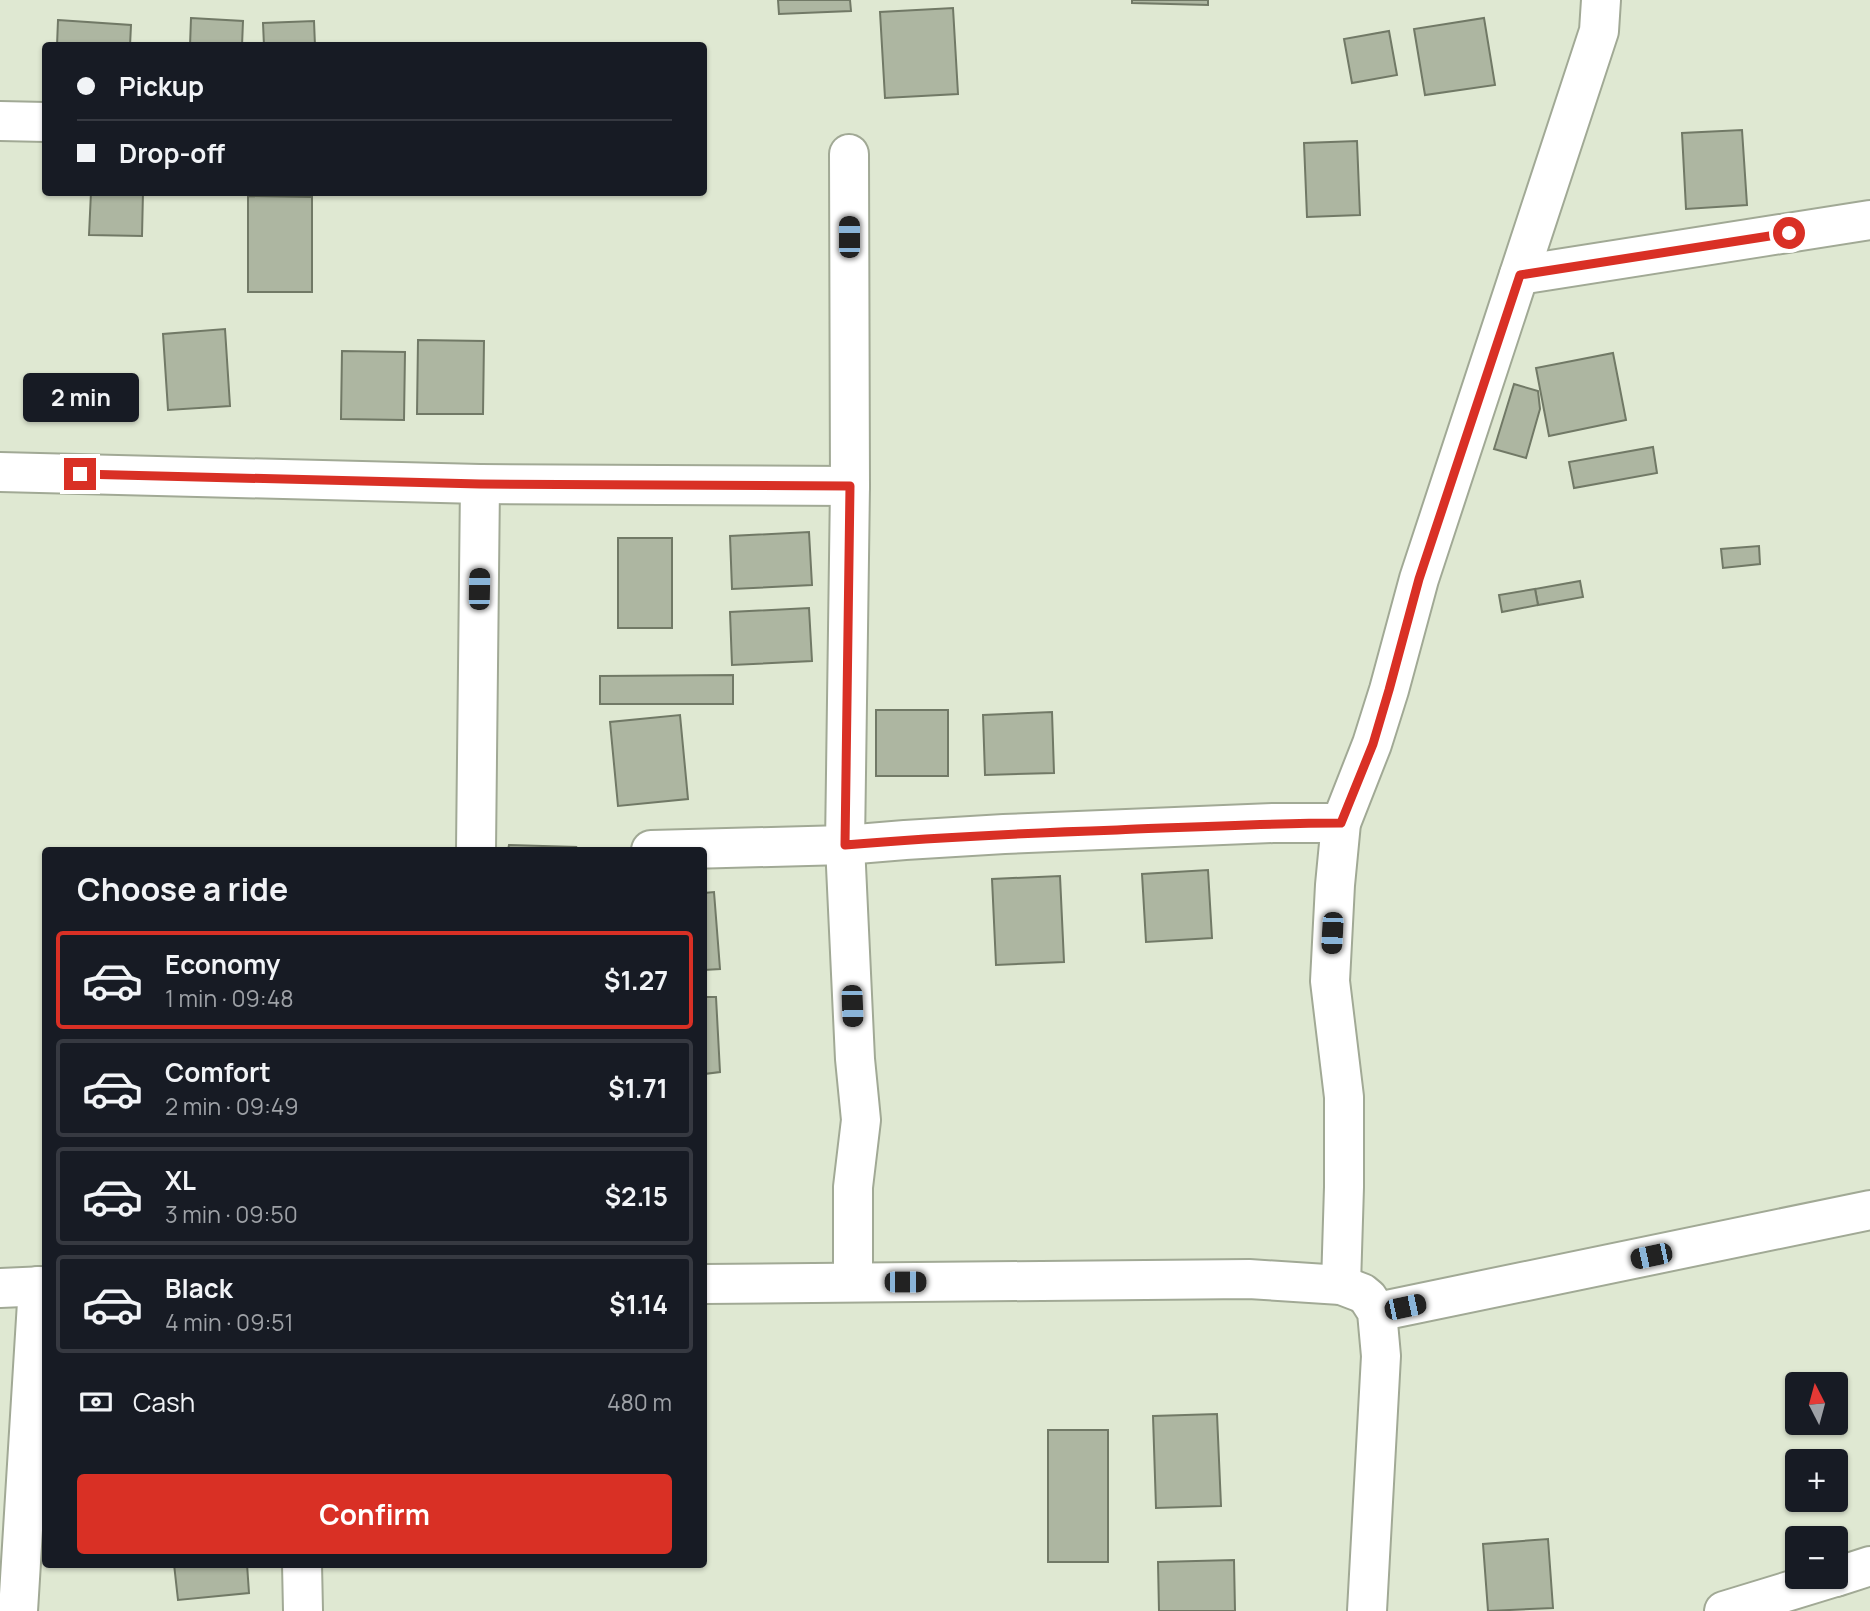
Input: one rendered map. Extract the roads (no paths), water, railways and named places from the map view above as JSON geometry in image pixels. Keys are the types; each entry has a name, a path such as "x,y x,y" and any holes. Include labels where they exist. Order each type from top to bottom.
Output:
{"street":[{"path":"1341,1285 1344,1097 1330,981 1341,823 1373,744 1419,579 1599,31 1601,0"},
{"path":"0,121 42,122"},
{"path":"849,154 850,486 845,845 855,1059 861,1120 853,1186 853,1282"},
{"path":"1520,275 1870,220"},
{"path":"0,472 480,484 850,486"},
{"path":"476,847 480,484"},
{"path":"707,849 845,845 1004,834 1273,823 1341,823"},
{"path":"1377,1312 1870,1210"},
{"path":"707,1284 1249,1279 1341,1285 1362,1293 1368,1297 1377,1312 1381,1356 1367,1611"},
{"path":"0,1288 42,1286 36,1474 18,1611"},
{"path":"1848,1573 1870,1566"},
{"path":"302,1568 303,1611"},
{"path":"1724,1611 1796,1589"}]}
